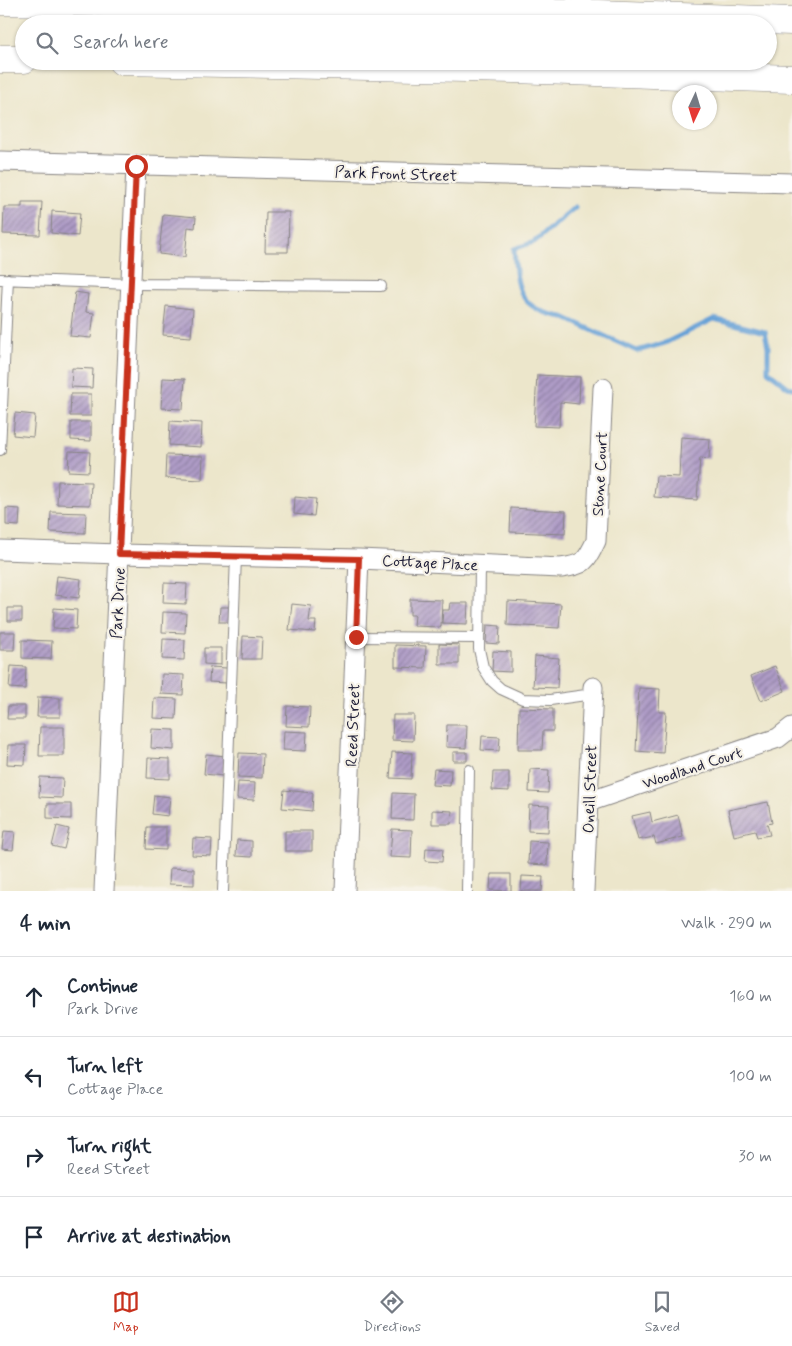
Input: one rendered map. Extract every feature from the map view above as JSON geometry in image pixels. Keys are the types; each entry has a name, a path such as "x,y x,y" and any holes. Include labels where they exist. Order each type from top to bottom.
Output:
{"highway":[{"path":"0,1 516,11 626,15"},
{"path":"777,20 792,21"},
{"path":"0,59 15,59"},
{"path":"565,70 792,79"}],"street":[{"name":"Park Front Street","path":"0,161 792,183"},
{"name":"Park Drive","path":"104,891 136,166"},
{"name":"Stone Court","path":"588,558 596,541 603,388"},
{"name":"Cottage Place","path":"0,550 359,559 561,568 577,566 588,558"},
{"name":"Reed Street","path":"345,891 359,559"},
{"name":"Oneill Street","path":"584,891 593,691"},
{"name":"Woodland Court","path":"588,802 778,738 792,727"}],"lane":[{"path":"0,450 4,279 131,284 381,286"},
{"path":"223,891 236,557"},
{"path":"480,565 478,638 481,660 492,681 501,689 523,699 543,700 593,691"},
{"path":"356,637 478,638"},
{"path":"467,891 469,770"}],"building":[{"path":"22,202 42,202 40,235 3,234 4,207 22,207"},
{"path":"52,211 80,213 78,236 51,233"},
{"path":"266,212 289,212 288,252 265,252"},
{"path":"163,214 196,217 195,228 188,227 185,257 159,254"},
{"path":"75,292 88,294 86,312 94,313 91,338 70,336"},
{"path":"166,306 193,309 191,337 163,335"},
{"path":"72,368 93,369 92,388 71,387"},
{"path":"537,375 580,377 579,404 560,402 559,427 534,426"},
{"path":"163,378 185,379 183,409 161,408"},
{"path":"71,394 91,394 91,416 70,416"},
{"path":"15,413 35,415 33,437 13,435"},
{"path":"170,421 202,423 201,447 169,445"},
{"path":"71,422 91,422 91,441 71,440"},
{"path":"681,437 710,439 709,459 700,458 697,500 654,497 656,476 679,477"},
{"path":"69,451 90,452 89,472 68,471"},
{"path":"166,455 203,456 202,480 165,478"},
{"path":"58,481 91,482 90,505 57,504"},
{"path":"295,497 316,499 314,516 294,514"},
{"path":"6,508 20,509 19,526 6,525"},
{"path":"511,508 566,511 565,534 510,532"},
{"path":"51,512 86,513 85,533 50,532"},
{"path":"57,576 81,579 79,598 55,595"},
{"path":"164,583 187,584 186,604 163,603"},
{"path":"410,599 442,600 441,627 414,626 415,615 410,615"},
{"path":"508,601 561,604 559,628 507,625"},
{"path":"450,603 468,603 467,624 442,623 443,610 449,610"},
{"path":"292,604 311,606 309,621 316,621 315,632 289,630"},
{"path":"220,607 233,607 233,622 219,622"},
{"path":"8,608 22,608 22,621 8,621"},
{"path":"54,608 77,610 76,629 53,628"},
{"path":"163,612 186,613 185,633 162,632"},
{"path":"487,625 500,626 499,644 486,643"},
{"path":"0,632 15,632 14,650 0,650"},
{"path":"243,636 262,637 261,659 242,659"},
{"path":"163,639 185,640 184,660 162,659"},
{"path":"22,640 52,641 51,659 22,658"},
{"path":"439,644 459,645 459,664 439,664"},
{"path":"395,645 426,646 425,668 395,667"},
{"path":"204,648 221,648 221,665 204,664"},
{"path":"493,651 511,652 511,672 492,671"},
{"path":"535,656 559,658 557,688 533,687"},
{"path":"11,666 26,667 25,689 9,688"},
{"path":"775,666 785,691 761,701 751,676"},
{"path":"210,667 227,668 227,683 209,682"},
{"path":"162,674 184,675 183,695 161,694"},
{"path":"639,688 660,689 659,712 666,712 663,753 636,751"},
{"path":"38,697 60,698 60,717 37,717"},
{"path":"154,698 177,699 176,719 153,718"},
{"path":"8,706 25,706 25,719 7,719"},
{"path":"287,706 310,707 309,727 286,726"},
{"path":"519,708 553,709 553,731 543,731 542,750 518,750"},
{"path":"393,715 414,715 413,741 392,740"},
{"path":"447,725 467,725 466,748 446,747"},
{"path":"40,727 64,727 64,756 39,756"},
{"path":"152,729 174,730 174,750 151,748"},
{"path":"284,731 307,732 306,751 283,750"},
{"path":"482,736 500,737 499,751 481,750"},
{"path":"8,745 26,745 25,765 7,764"},
{"path":"392,752 412,753 411,779 390,778"},
{"path":"453,752 467,752 467,761 453,761"},
{"path":"239,753 263,754 262,778 238,777"},
{"path":"206,754 225,756 223,776 204,774"},
{"path":"148,758 170,759 170,779 147,778"},
{"path":"434,769 451,770 450,786 432,785"},
{"path":"530,769 549,770 548,793 529,792"},
{"path":"493,772 509,772 509,791 492,790"},
{"path":"40,777 63,778 62,798 39,797"},
{"path":"238,782 255,783 254,800 237,799"},
{"path":"284,790 313,793 312,811 282,808"},
{"path":"393,793 414,794 413,820 392,819"},
{"path":"154,795 170,797 168,816 152,814"},
{"path":"768,802 772,823 767,824 770,835 757,837 755,831 734,836 728,810"},
{"path":"47,804 71,804 71,819 47,818"},
{"path":"529,805 549,806 548,832 528,831"},
{"path":"432,810 452,811 451,824 432,824"},
{"path":"650,812 652,822 678,815 683,837 656,844 654,837 638,840 632,816"},
{"path":"57,826 69,829 64,849 52,846"},
{"path":"147,827 166,827 166,850 146,849"},
{"path":"392,829 412,830 411,858 390,857"},
{"path":"4,831 15,832 13,850 2,849"},
{"path":"285,831 312,831 312,851 285,851"},
{"path":"193,838 212,839 211,856 192,855"},
{"path":"237,840 252,841 252,857 236,856"},
{"path":"529,841 548,842 547,865 528,864"},
{"path":"426,848 443,849 442,862 425,861"},
{"path":"170,868 194,869 194,885 169,884"},
{"path":"491,874 511,874 511,891 490,890"},
{"path":"522,876 543,877 542,891 521,891"}],"waterway":[{"path":"575,207 534,242 514,249 519,287 529,303 548,314 563,317 637,351 665,343 714,319 765,332 768,347 768,371 792,388"}],"route":[{"path":"136,166 119,554 359,559 356,637"}]}
